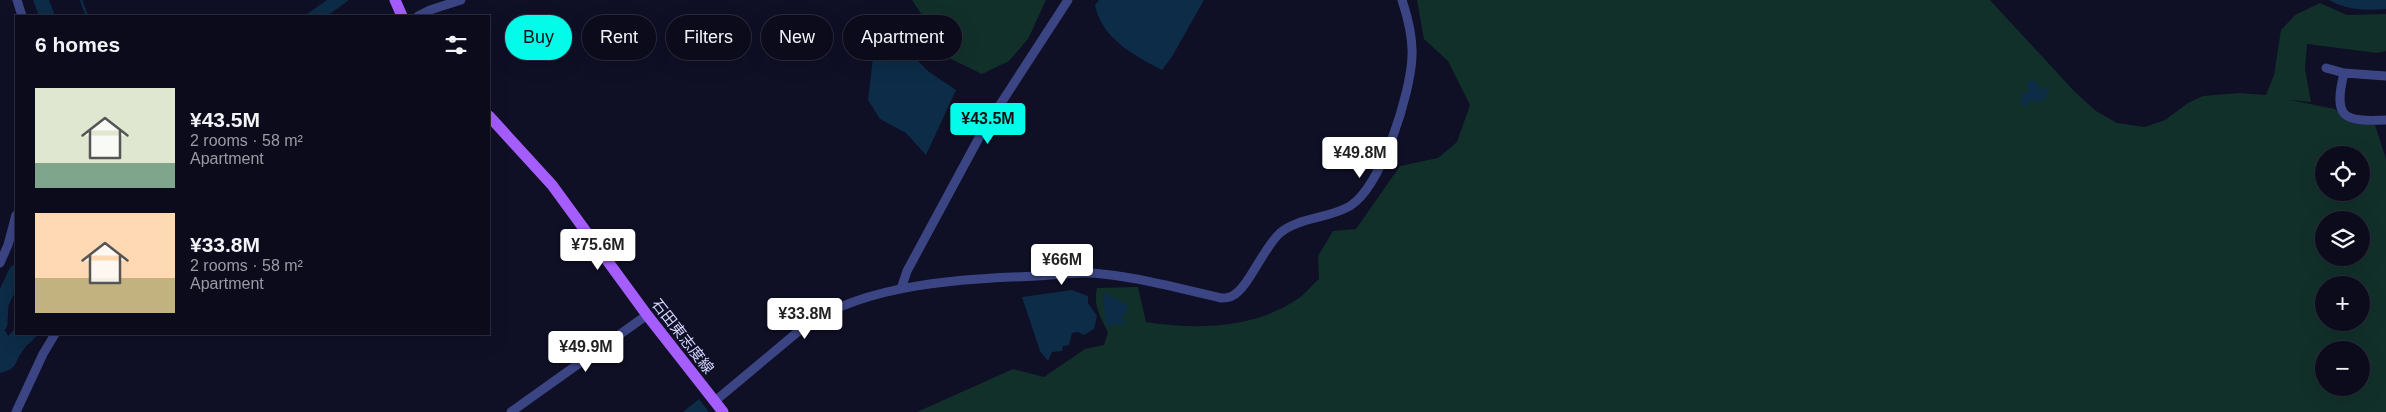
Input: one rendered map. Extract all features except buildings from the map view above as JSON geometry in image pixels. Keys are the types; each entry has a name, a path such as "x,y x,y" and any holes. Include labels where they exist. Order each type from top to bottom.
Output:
{"main road":[{"path":"395,0 402,15"},
{"name":"石田東志度線","path":"490,117 552,185 647,316 723,412"}],"street":[{"path":"17,0 22,15"},
{"path":"420,15 461,0"},
{"path":"901,289 907,270 981,134 1068,0"},
{"path":"715,401 806,325 822,314 843,305 901,289 1010,277 1101,273 1221,298 1232,297 1240,289 1266,248 1280,233 1299,223 1331,215 1351,205 1367,190 1380,170 1408,87 1412,55 1410,27 1402,0"},
{"path":"2326,68 2344,74 2386,76"},
{"path":"2344,74 2338,97 2340,108 2346,115 2354,120 2386,120"},
{"path":"0,264 8,245 15,219"},
{"path":"511,412 647,316"},
{"path":"16,412 43,354 54,335"}],"green space":[{"path":"912,0 1046,0 1028,39 1009,61 982,74 953,60 962,60 962,15 922,15"},
{"path":"1417,0 1990,0 2074,91 2096,111 2117,123 2145,127 2165,120 2188,103 2203,96 2239,93 2266,95 2274,75 2281,30 2295,15 2320,3 2347,15 2386,14 2386,51 2377,53 2307,44 2305,69 2311,102 2290,100 2335,109 2345,120 2355,124 2375,125 2386,159 2386,412 917,412 1013,369 1044,377 1085,349 1104,345 1108,332 1097,306 1097,288 1138,287 1146,322 1185,326 1225,325 1245,321 1264,316 1299,298 1319,279 1318,256 1333,231 1356,229 1400,166 1438,158 1457,142 1470,105 1448,61 1424,39"}],"water":[{"path":"327,0 349,0 328,15 305,15"},
{"path":"1099,0 1204,0 1173,55 1162,70 1141,59 1112,36 1098,17 1095,5"},
{"path":"2329,0 2386,0 2386,9 2357,9 2342,6"},
{"path":"873,60 917,60 928,71 956,90 926,155 906,133 880,119 868,100"},
{"path":"2033,80 2038,85 2040,93 2043,88 2050,89 2046,94 2048,99 2043,97 2041,102 2028,100 2028,108 2021,104 2021,94 2026,93 2029,89 2026,83"},
{"path":"1072,290 1088,296 1088,303 1097,316 1094,329 1084,335 1078,332 1072,333 1069,345 1063,346 1062,351 1052,352 1048,361 1040,351 1022,297"},
{"path":"1104,293 1128,305 1127,313 1122,315 1125,326 1121,324 1106,326"},
{"path":"15,329 15,335 36,335 21,353 13,367 0,373 0,344"},
{"path":"699,399 709,412 683,412"}],"waterway":[{"path":"41,0 47,15"},
{"path":"81,0 87,15"},
{"path":"0,324 1,304 15,274"},
{"path":"0,336 2,343 0,350"}]}
